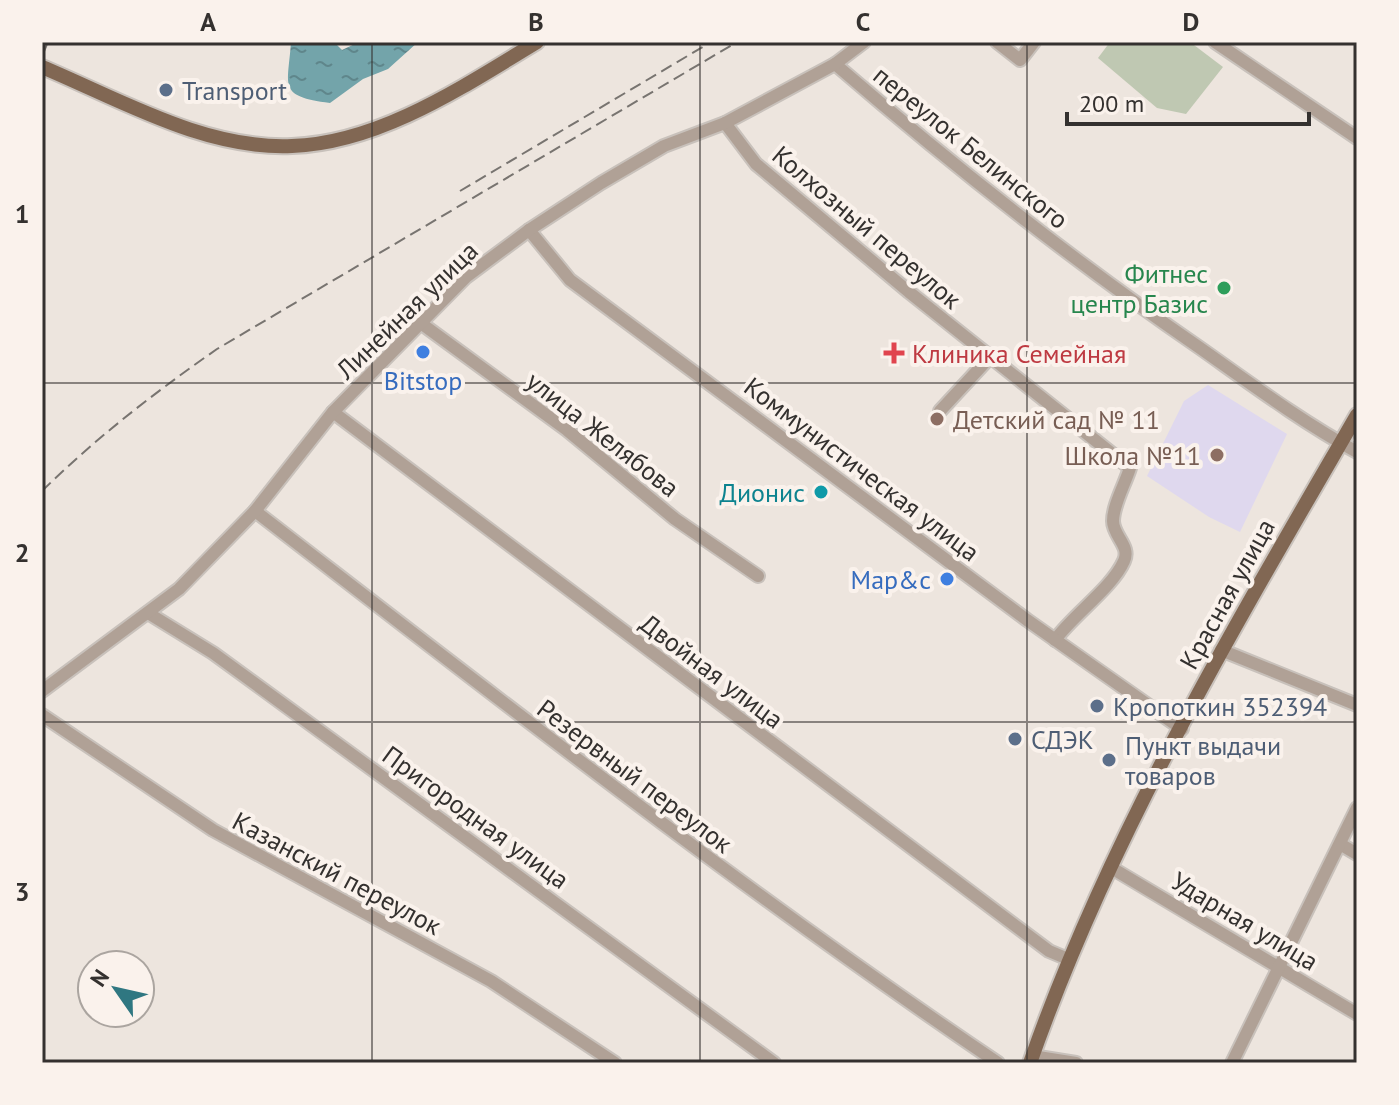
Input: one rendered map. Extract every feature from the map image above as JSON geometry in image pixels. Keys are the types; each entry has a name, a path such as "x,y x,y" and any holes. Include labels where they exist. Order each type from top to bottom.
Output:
{"main road":[{"path":"42,67 203,132 234,140 291,147 366,132 465,85 537,42"},
{"name":"Красная улица","path":"1031,1060 1068,959 1110,867 1221,650 1357,415"}],"street":[{"name":"Линейная улица","path":"42,691 179,589 255,511 333,412 466,277 529,230 664,146 725,123 835,64 864,42"},
{"path":"997,42 1020,60 1034,42"},
{"path":"1215,42 1357,138"},
{"name":"переулок Белинского","path":"835,64 944,157 1099,278 1357,452"},
{"name":"Колхозный переулок","path":"725,123 756,164 1130,468 1113,519 1114,530 1126,549 1126,559 1107,586 1085,603 1055,640"},
{"name":"Коммунистическая улица","path":"529,230 570,280 1055,640 1182,729"},
{"name":"улица Желябова","path":"422,324 567,430 675,519 758,576"},
{"path":"940,411 990,357"},
{"name":"Двойная улица","path":"333,412 933,866 1049,951 1068,959"},
{"name":"Резервный переулок","path":"255,511 442,658 773,906 998,1063"},
{"name":"Пригородная улица","path":"148,613 213,653 774,1063"},
{"path":"1221,650 1357,705"},
{"name":"Казанский переулок","path":"42,715 213,830 491,981 615,1063"},
{"path":"1232,1063 1357,808"},
{"path":"1340,844 1357,854"},
{"name":"Ударная улица","path":"1110,867 1357,1014"},
{"path":"1031,1060 1076,1063"}],"shaded area":[{"name":"Школа №11","path":"1208,385 1287,434 1240,532 1209,517 1147,476 1184,401"}],"green space":[{"path":"1110,42 1190,42 1223,67 1186,114 1157,108 1098,58"}],"water":[{"path":"291,42 334,42 342,50 359,42 418,42 388,69 363,79 330,103 301,97 290,87"}],"railway":[{"path":"42,56 48,42"},
{"path":"460,191 711,42"},
{"path":"42,491 126,417 217,349 737,42"}],"place":[{"name":"Transport","path":"166,90"},
{"name":"Фитнес центр Базис","path":"1224,288"},
{"name":"Bitstop","path":"423,352"},
{"name":"Клиника Семейная","path":"894,353"},
{"name":"Детский сад № 11","path":"937,419"},
{"name":"Школа №11","path":"1217,455"},
{"name":"Дионис","path":"821,492"},
{"name":"Мар&с","path":"947,579"},
{"name":"Кропоткин 352394","path":"1097,706"},
{"name":"СДЭК","path":"1015,739"},
{"name":"Пункт выдачи товаров","path":"1109,760"}]}
